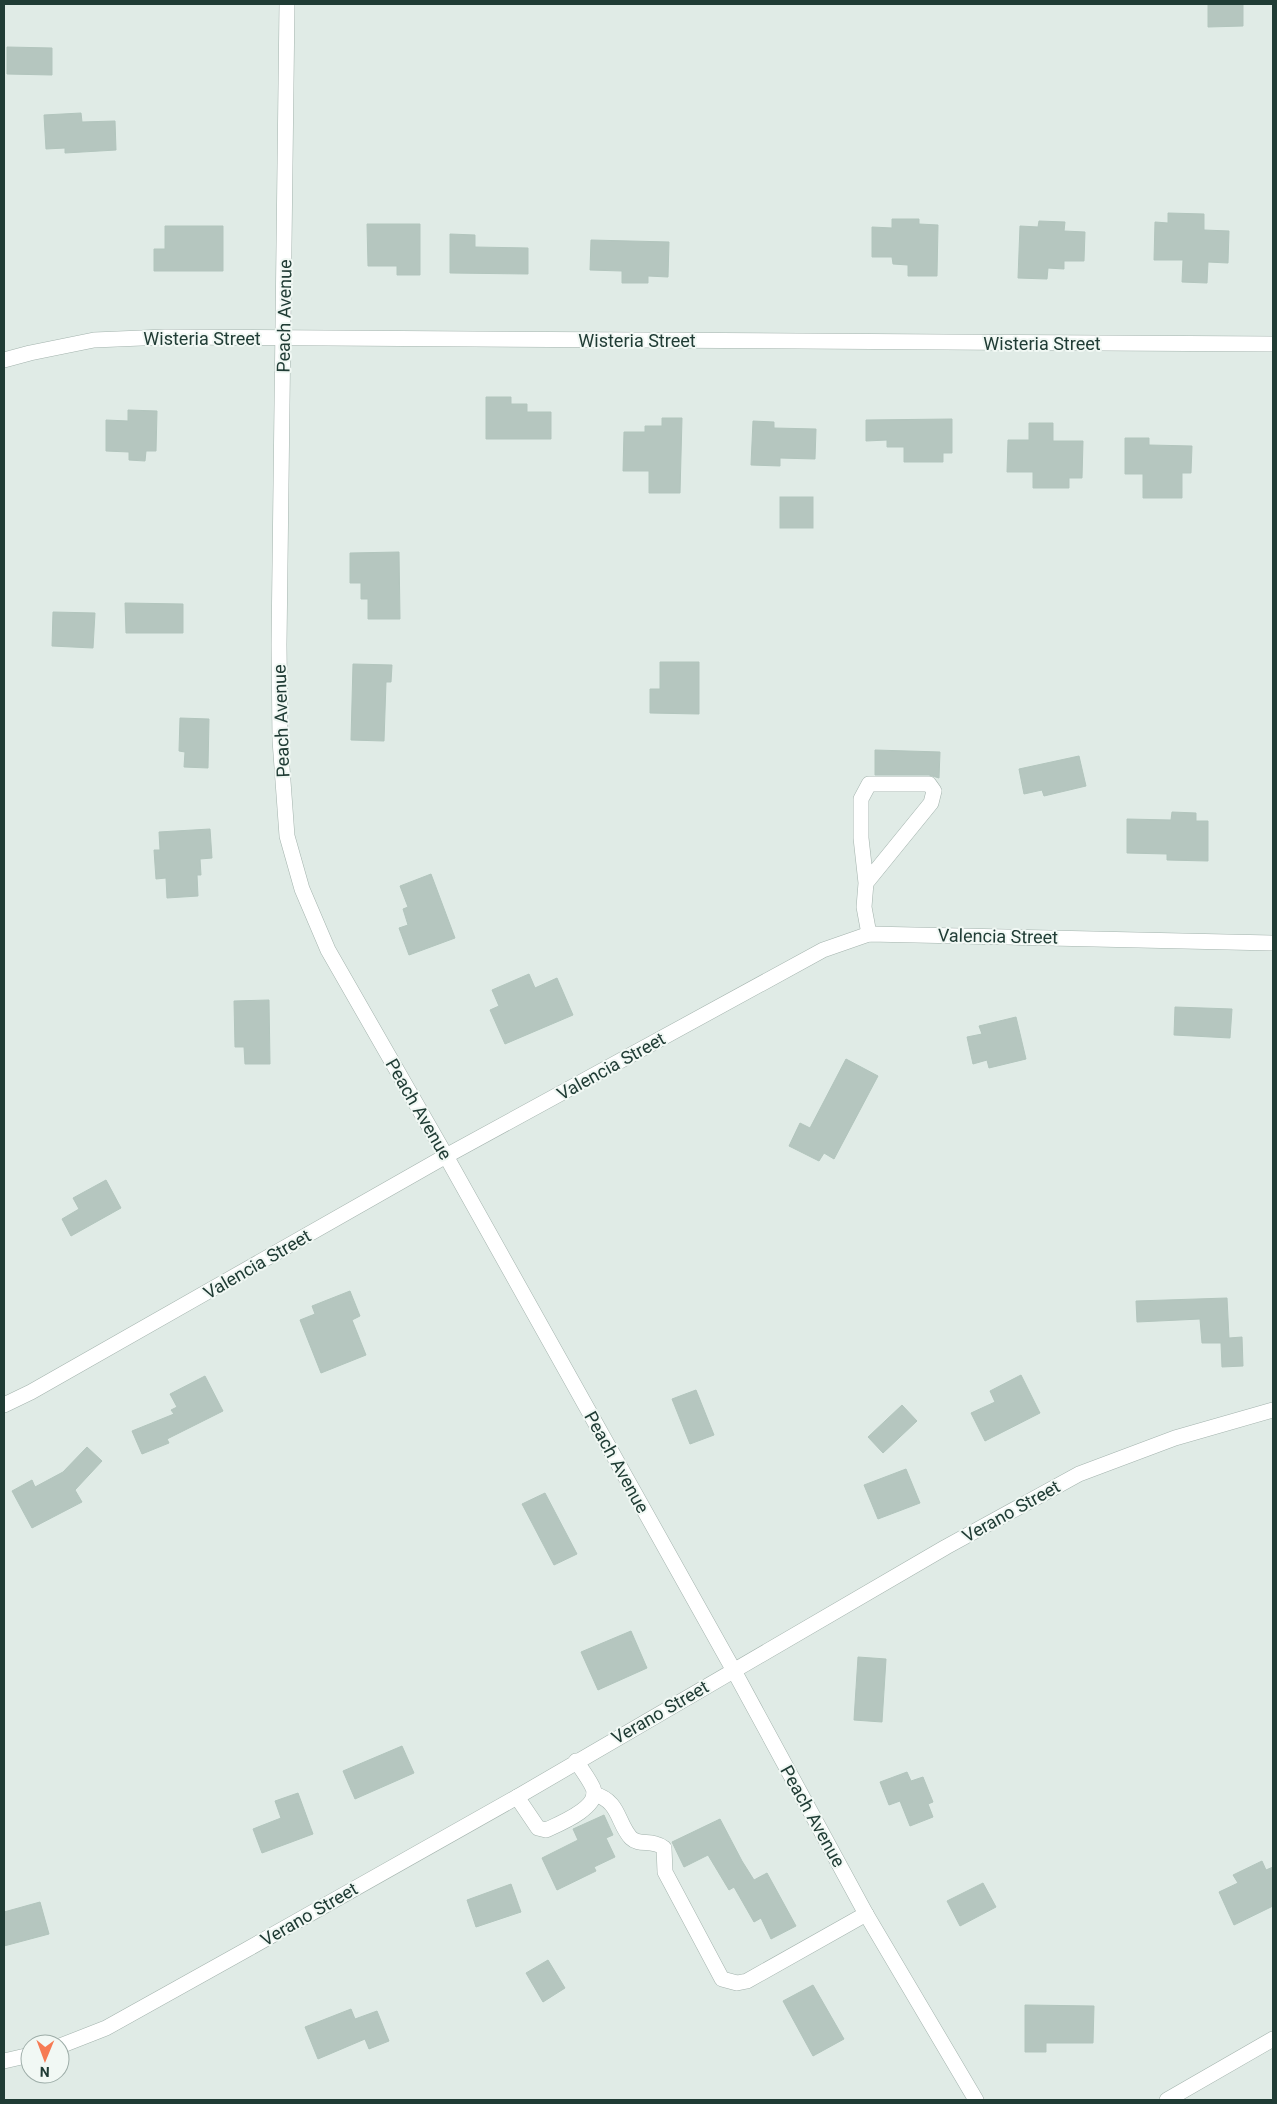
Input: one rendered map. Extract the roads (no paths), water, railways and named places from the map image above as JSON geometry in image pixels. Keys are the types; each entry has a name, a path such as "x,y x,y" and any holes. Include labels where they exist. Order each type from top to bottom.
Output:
{"street":[{"name":"Peach Avenue","path":"287,4 279,645 280,740 288,836 302,889 328,950 446,1156 733,1669 866,1914 976,2100"},
{"name":"Wisteria Street","path":"4,360 94,340 165,337 1273,344"},
{"path":"866,883 931,803 934,791 929,784 869,784 861,800 861,838 866,883 864,907 869,934"},
{"name":"Valencia Street","path":"4,1405 31,1392 446,1156 823,950 869,934 1273,942"},
{"name":"Verano Street","path":"70,2042 106,2028 517,1797 733,1669 946,1547 1079,1474 1176,1438 1273,1410"},
{"path":"517,1797 538,1828 546,1830 586,1808 594,1794 594,1790 576,1761"},
{"path":"594,1794 608,1800 618,1813 632,1838 638,1842 657,1843 664,1848 665,1872 670,1884 722,1979 737,1983 747,1981 866,1914"},
{"path":"1167,2100 1273,2039"},
{"path":"4,2061 20,2057"}]}
